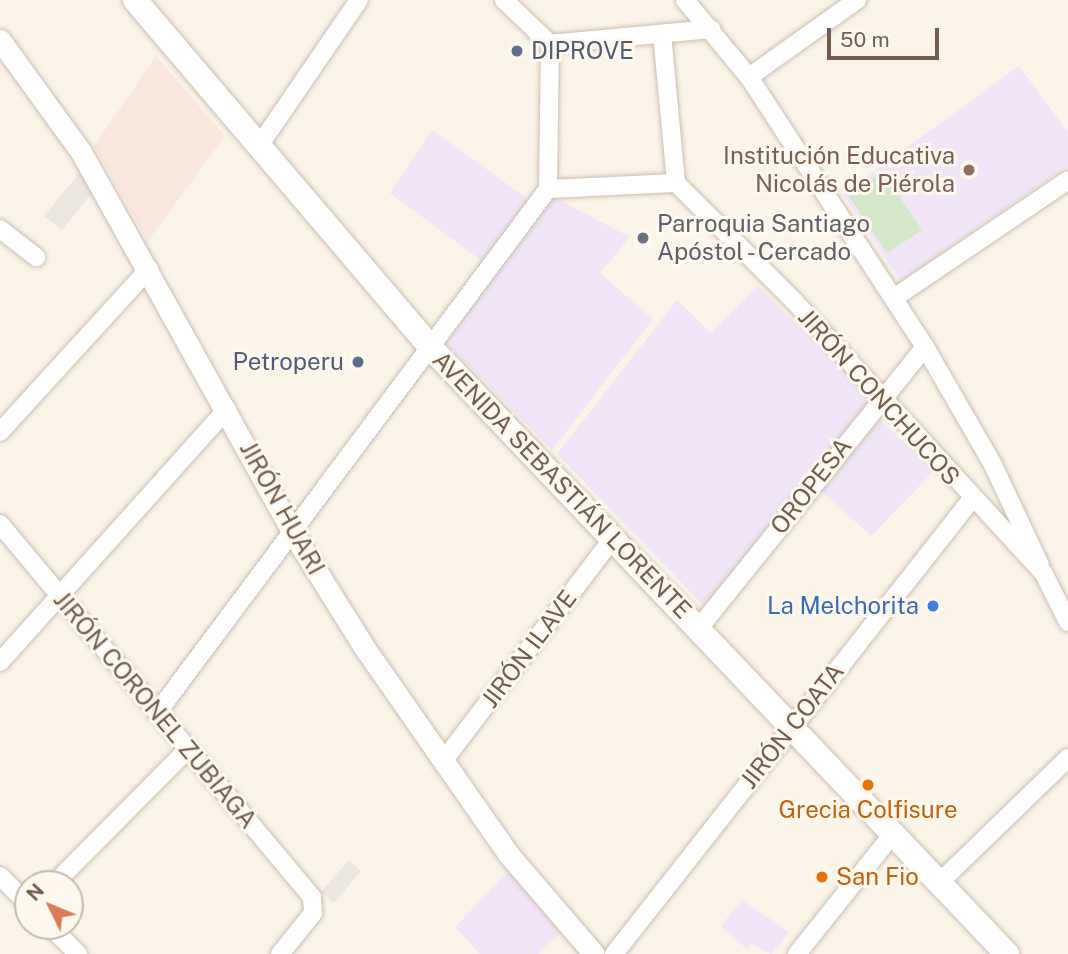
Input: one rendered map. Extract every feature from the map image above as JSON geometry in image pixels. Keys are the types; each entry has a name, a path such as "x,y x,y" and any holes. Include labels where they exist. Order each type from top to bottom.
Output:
{"main road":[{"name":"AVENIDA SEBASTIÁN LORENTE","path":"135,0 432,349 1007,954"}],"street":[{"path":"259,146 359,0"},
{"path":"157,713 294,535 548,189 550,44 504,0"},
{"path":"685,0 749,77 925,347 1010,498 1044,574"},
{"path":"749,77 857,0"},
{"path":"550,44 711,29"},
{"path":"548,189 676,183 662,34"},
{"name":"JIRÓN HUARI","path":"0,40 81,152 227,409 294,535 364,647 509,855 594,954"},
{"path":"894,298 1068,180"},
{"name":"JIRÓN CONCHUCOS","path":"676,183 794,301 971,500 1044,574 1068,622"},
{"path":"0,229 36,257"},
{"path":"0,432 149,269"},
{"name":"OROPESA","path":"699,628 880,399 925,347"},
{"path":"0,662 227,409"},
{"name":"JIRÓN COATA","path":"614,954 971,500"},
{"name":"JIRÓN CORONEL ZUBIAGA","path":"0,524 311,895 313,912 280,954"},
{"name":"JIRÓN ILAVE","path":"444,760 613,538"},
{"path":"68,870 187,750"},
{"path":"939,883 1068,758"},
{"path":"796,954 892,835"},
{"path":"0,876 14,890"},
{"path":"64,940 78,954"}],"shaded area":[{"path":"156,56 225,136 148,241 94,146"},
{"name":"Institución Educativa Nicolás de Piérola","path":"1019,66 1068,132 1068,166 901,281 843,194"},
{"path":"432,130 532,202 486,264 390,193"},
{"path":"80,172 93,192 62,230 44,216"},
{"path":"553,197 630,237 600,273 653,319 552,450 446,343"},
{"path":"758,286 873,399 707,609 557,454 677,300 711,333"},
{"path":"875,415 934,471 871,536 817,487"},
{"path":"349,860 361,871 334,903 321,892"},
{"path":"511,869 561,933 538,954 480,954 455,927"},
{"path":"742,900 789,932 771,954 751,944 747,949 721,926"}],"green space":[{"path":"883,172 922,230 887,253 848,195"}],"place":[{"name":"DIPROVE","path":"517,51"},
{"name":"Institución Educativa Nicolás de Piérola","path":"969,170"},
{"name":"Parroquia Santiago Apóstol - Cercado","path":"643,238"},
{"name":"Petroperu","path":"358,362"},
{"name":"La Melchorita","path":"933,606"},
{"name":"Grecia Colfisure","path":"868,785"},
{"name":"San Fio","path":"822,877"}]}
